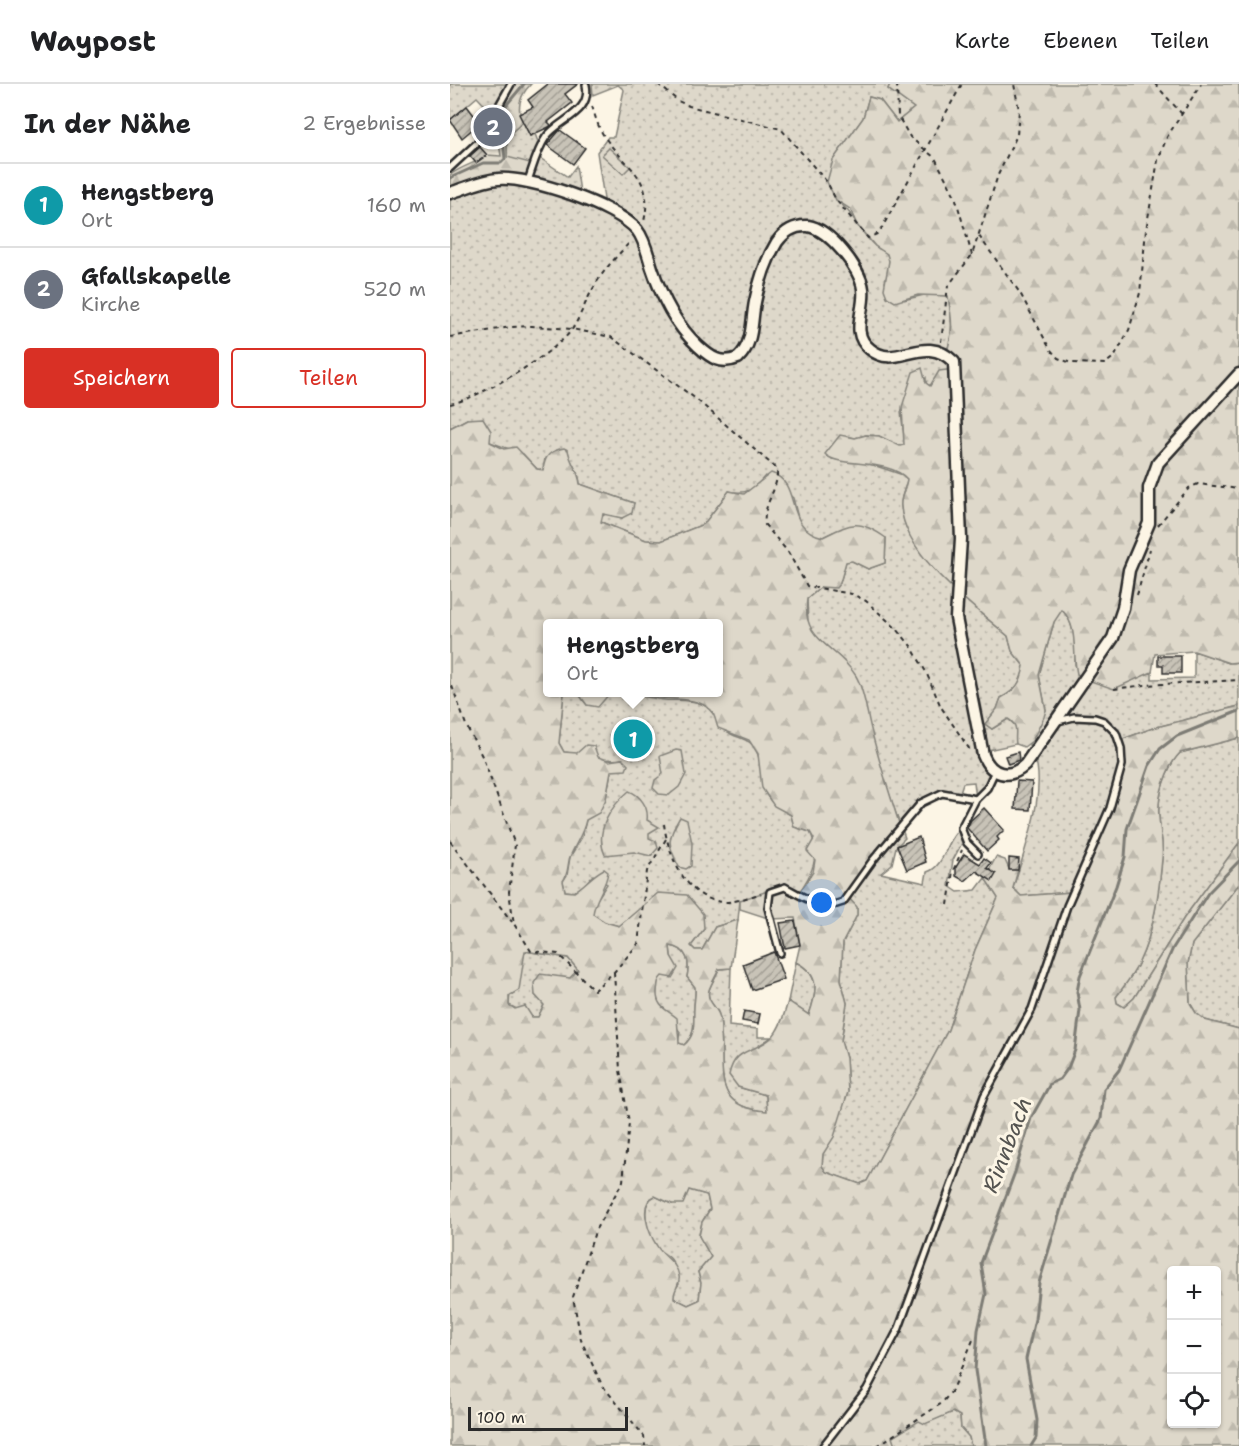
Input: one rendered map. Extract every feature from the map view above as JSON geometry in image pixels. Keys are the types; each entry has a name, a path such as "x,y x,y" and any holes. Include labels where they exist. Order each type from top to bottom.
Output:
{"street":[{"path":"450,193 498,179 528,182 605,207 627,220 639,233 672,314 692,340 706,354 719,361 732,360 744,352 751,337 760,283 775,247 787,232 802,226 819,229 829,236 856,271 863,290 860,335 871,350 887,356 925,349 940,351 954,362 956,369 955,440 962,539 956,618 986,762 995,771 1008,775 1019,771 1058,721 1113,638 1121,616 1129,570 1151,528 1149,488 1158,463 1183,432 1239,374"}],"lane":[{"path":"450,168 479,141 512,84"},
{"path":"528,182 545,138 575,113 586,98 586,85"},
{"path":"823,1446 867,1389 899,1328 984,1096 1032,1009 1066,906 1110,808 1122,765 1121,747 1116,733 1104,721 1095,718 1074,717 1058,721"},
{"path":"978,854 967,843 961,828 976,799 987,788 995,771"},
{"path":"780,953 768,908 770,892 785,887 816,903 836,905 848,897 873,860 921,803 942,793 976,799"}],"path":[{"path":"658,84 678,101 689,106 781,129 827,182 836,200 868,238 879,233 927,151 962,84"},
{"path":"897,84 898,116 910,137 935,158 955,196 972,255"},
{"path":"940,351 948,286 972,255 998,175 1017,135 1019,110 1014,84"},
{"path":"1155,84 1182,114"},
{"path":"979,236 1020,293 1050,348 1058,358 1071,363 1105,363 1115,356 1129,330 1137,303 1158,160 1167,137 1201,84"},
{"path":"450,404 483,393 541,355 572,329 593,287 609,265 639,233 646,209 639,178 632,166 605,138 586,98"},
{"path":"450,337 512,327 572,329 611,337 696,399 774,465 778,480 767,504 765,525 788,552 802,582 815,588 852,594 866,601 897,629 911,646 941,707 955,728 978,759 986,762"},
{"path":"1134,601 1146,567 1151,528 1162,522 1189,488 1198,484 1239,489"},
{"path":"1114,689 1239,680"},
{"path":"452,686 466,725 483,758 515,845 508,892 514,924"},
{"path":"664,824 675,867 705,896 728,902 770,892"},
{"path":"450,841 514,924 531,951 558,954 594,990 614,972 638,944 647,871 666,839"},
{"path":"948,904 953,871 967,843"},
{"path":"614,972 620,1070 629,1123 623,1180 596,1229 573,1297 581,1340 602,1385 644,1436 645,1446"},
{"path":"877,1446 942,1403 951,1392 973,1340"}],"green space":[{"path":"450,84 511,84 493,114 477,97 450,120"},
{"path":"511,84 531,84 520,102 523,122 507,136 507,157 534,164 528,182 507,179 450,193 450,175 487,155 501,156 495,116"},
{"path":"592,84 890,84 888,89 914,108 897,122 880,100 869,97 863,118 833,160 836,200 847,210 869,240 887,254 889,264 885,282 904,300 928,294 948,296 952,325 946,354 956,369 932,386 926,384 926,378 901,412 905,444 901,447 879,436 866,435 855,438 847,436 828,451 832,459 864,462 903,475 907,479 901,506 905,525 914,543 927,561 959,594 1008,636 1012,651 1024,666 1022,677 1017,685 1001,698 997,709 985,724 992,729 1008,719 1017,727 1016,744 983,751 995,771 987,788 976,799 974,782 963,783 959,795 931,796 901,826 905,838 896,847 892,864 881,873 925,883 927,872 938,864 952,838 961,828 959,835 962,843 953,860 949,886 958,892 976,890 985,878 998,898 975,950 948,1030 867,1181 860,1184 826,1172 822,1166 823,1154 848,1092 846,1058 841,1041 847,1003 841,980 843,942 857,915 857,908 848,897 900,826 846,663 813,634 808,623 807,599 821,587 840,583 846,561 852,561 868,569 885,563 886,538 833,532 823,537 812,535 800,526 793,498 765,476 757,485 745,492 729,491 704,524 661,541 646,540 601,522 600,518 607,513 622,518 634,503 580,484 568,450 545,458 543,470 537,469 523,454 490,442 467,419 450,428 450,193 507,157 507,136 523,122 530,136 535,134 540,147 537,156 568,177 576,166 581,198 605,206 597,152 608,137 614,137 624,90 618,85 593,95"},
{"path":"890,84 1239,84 1239,662 1229,663 1194,651 1155,654 1152,672 1114,689 1077,674 1073,632 1062,610 1054,622 1039,675 1046,710 1032,741 1024,747 1016,744 1015,727 1008,719 992,729 985,724 997,709 1001,698 1017,685 1024,666 1012,651 1008,636 942,578 914,543 905,525 901,506 907,479 899,472 888,468 840,461 825,454 840,435 855,438 866,435 879,436 900,446 904,445 902,407 913,372 922,368 926,383 930,386 939,371 955,369 946,354 952,325 948,296 918,295 895,302 887,297 884,289 889,261 887,254 875,246 857,225 850,209 836,200 827,182 833,160 863,118 869,97 880,100 897,122 914,108 888,89"},
{"path":"609,148 630,167 623,174 602,155"},
{"path":"483,418 491,431 490,442 504,449 516,447 537,469 543,470 547,457 552,452 564,448 568,450 580,484 634,503 632,513 622,518 603,514 601,522 646,540 661,541 704,524 729,491 744,494 771,473 781,478 787,486 802,525 810,532 823,537 841,528 861,525 886,538 885,563 868,569 852,561 846,562 840,583 836,588 821,587 807,599 809,625 822,642 848,666 859,682 878,757 900,826 848,897 857,907 857,915 843,942 841,980 847,1003 841,1041 846,1058 848,1092 834,1137 823,1154 822,1166 826,1172 860,1184 867,1181 948,1030 975,950 998,898 985,878 996,857 1005,860 1009,869 1018,870 1013,888 1021,896 1072,892 1096,843 1122,765 1120,740 1153,728 1239,706 1239,738 1180,753 1167,774 1159,801 1162,853 1152,924 1137,966 1116,997 1117,1003 1124,1007 1134,998 1184,918 1239,843 1239,884 1192,944 1188,963 1190,1003 1196,1013 1205,1020 1239,1029 1239,1446 971,1446 969,1437 961,1428 960,1416 953,1412 925,1424 919,1421 892,1437 895,1446 450,1446 450,428 467,419","holes":["543,619 723,619 723,697 655,697 695,702 711,710 718,728 749,740 758,754 762,788 774,806 791,815 794,827 810,832 814,839 807,851 815,860 813,872 798,894 780,887 740,900 740,909 771,919 795,918 800,945 796,962 810,973 815,985 809,1015 788,1001 784,1015 773,1036 767,1042 741,1054 732,1065 729,1075 738,1087 766,1095 767,1111 737,1103 729,1095 723,1074 720,1019 708,994 719,969 731,968 738,920 715,927 702,950 695,950 691,946 704,929 703,914 687,895 658,893 619,926 605,922 593,914 607,878 608,872 604,869 574,892 565,891 563,881 570,857 586,820 599,813 606,799 611,771 626,770 628,765 622,759 609,761 598,757 594,746 586,745 577,753 564,752 559,743 564,697 543,697","670,946 676,947 686,957 687,977 695,987 693,1028 691,1037 684,1045 679,1043 677,1018 663,1007 657,996 660,978 662,976 672,978 678,968 671,956","525,951 568,958 578,970 570,978 540,974 534,983 535,995 544,1005 538,1017 532,1017 525,1006 515,1009 509,1005 509,996 519,990","689,1190 707,1195 710,1209 702,1222 699,1236 711,1257 698,1272 701,1283 699,1300 688,1305 674,1298 679,1279 678,1271 657,1246 646,1219 646,1212 647,1205 655,1196 672,1204 683,1204"]},
{"path":"1062,610 1072,629 1075,643 1075,665 1136,678 1152,672 1152,679 1194,678 1194,651 1229,663 1239,662 1239,706 1153,728 1120,740 1121,760 1113,799 1072,892 1021,896 1013,888 1029,836 1037,796 1036,759 1029,745 1046,710 1039,675 1054,622 1057,614"},
{"path":"564,697 581,697 587,705 601,697 648,697 693,701 710,710 731,734 753,746 761,766 764,789 771,802 791,815 794,827 810,832 813,841 815,857 811,873 798,894 770,892 740,900 738,920 715,927 702,950 695,950 691,946 704,929 676,894 651,901 619,926 605,922 593,914 594,904 607,884 593,875 574,892 565,891 563,881 567,875 570,857 582,837 586,820 606,799 611,771 622,759 600,759 564,752 559,743"},
{"path":"581,697 607,697 598,707 587,705"},
{"path":"1239,738 1239,843 1184,918 1134,998 1124,1007 1117,1003 1116,997 1139,962 1155,911 1162,853 1159,801 1167,774 1180,753"},
{"path":"676,750 682,751 686,774 679,787 669,795 659,794 653,788 655,780 663,774 660,756"},
{"path":"629,791 643,802 647,811 647,820 659,827 649,833 649,838 656,841 658,848 651,856 634,852 605,855 602,837 606,820 616,804"},
{"path":"680,817 687,820 692,843 691,866 686,869 679,867 672,853 670,842"},
{"path":"1239,884 1239,1029 1205,1020 1196,1013 1190,1003 1188,963 1192,944"},
{"path":"670,946 684,953 688,962 687,977 695,987 693,1028 691,1037 684,1045 678,1043 680,1032 656,999 658,980 671,956"},
{"path":"525,951 568,958 578,970 570,978 540,975 535,995 544,1005 538,1017 532,1017 509,1005 511,991"},
{"path":"796,962 810,973 815,985 809,1015 788,1001"},
{"path":"731,968 729,1026 758,1029 758,1037 772,1037 758,1046 738,1087 766,1095 767,1111 737,1103 729,1096 725,1086 720,1019 708,994 719,969"},
{"path":"689,1190 707,1195 710,1209 702,1222 699,1236 711,1257 698,1272 701,1283 699,1300 688,1305 674,1298 673,1292 679,1284 674,1266 671,1259 659,1250 654,1242 648,1228 646,1212 647,1205 655,1196 672,1204"},
{"path":"953,1412 960,1416 961,1428 969,1437 971,1446 895,1446 891,1438 919,1420 925,1423"}],"building":[{"path":"548,84 578,84 565,94 572,103 548,122 551,125 549,127 530,136 519,114 533,107 528,100"},
{"path":"467,106 480,123 462,138 450,120"},
{"path":"560,130 585,148 573,164 547,145"},
{"path":"480,147 487,155 476,163 470,156"},
{"path":"1158,656 1181,656 1181,673 1163,673 1163,665 1158,665"},
{"path":"1018,752 1019,760 1008,764 1005,756"},
{"path":"1017,781 1032,782 1030,810 1015,809"},
{"path":"984,808 1004,830 997,837 999,840 987,851 967,828 971,820"},
{"path":"919,837 926,862 907,870 897,846"},
{"path":"964,854 980,864 984,858 991,863 987,868 996,874 992,881 976,871 965,881 956,876 956,867"},
{"path":"1009,858 1019,859 1018,870 1009,870"},
{"path":"795,921 800,945 785,948 780,923"},
{"path":"774,952 784,979 752,990 743,964"},
{"path":"744,1011 760,1014 758,1024 742,1021"}],"waterway":[{"path":"450,178 483,163 501,163 505,159 501,118 503,109 524,84"},
{"name":"Rinnbach","path":"986,1446 975,1370 978,1330 986,1294 981,1263 1015,1172 1031,1118 1050,1084 1060,1079 1068,1068 1075,1050 1080,1010 1077,992 1080,976 1116,886 1125,857 1127,829 1149,766 1160,749 1177,736 1239,711"},
{"path":"1031,1446 1036,1438 1037,1420 1026,1359 1035,1319 1039,1283 1071,1175 1101,1119 1104,1089 1119,1070 1173,948 1208,893 1239,861"}],"place":[{"name":"Gfallskapelle","path":"493,127"},
{"name":"Hengstberg","path":"633,739"}]}
